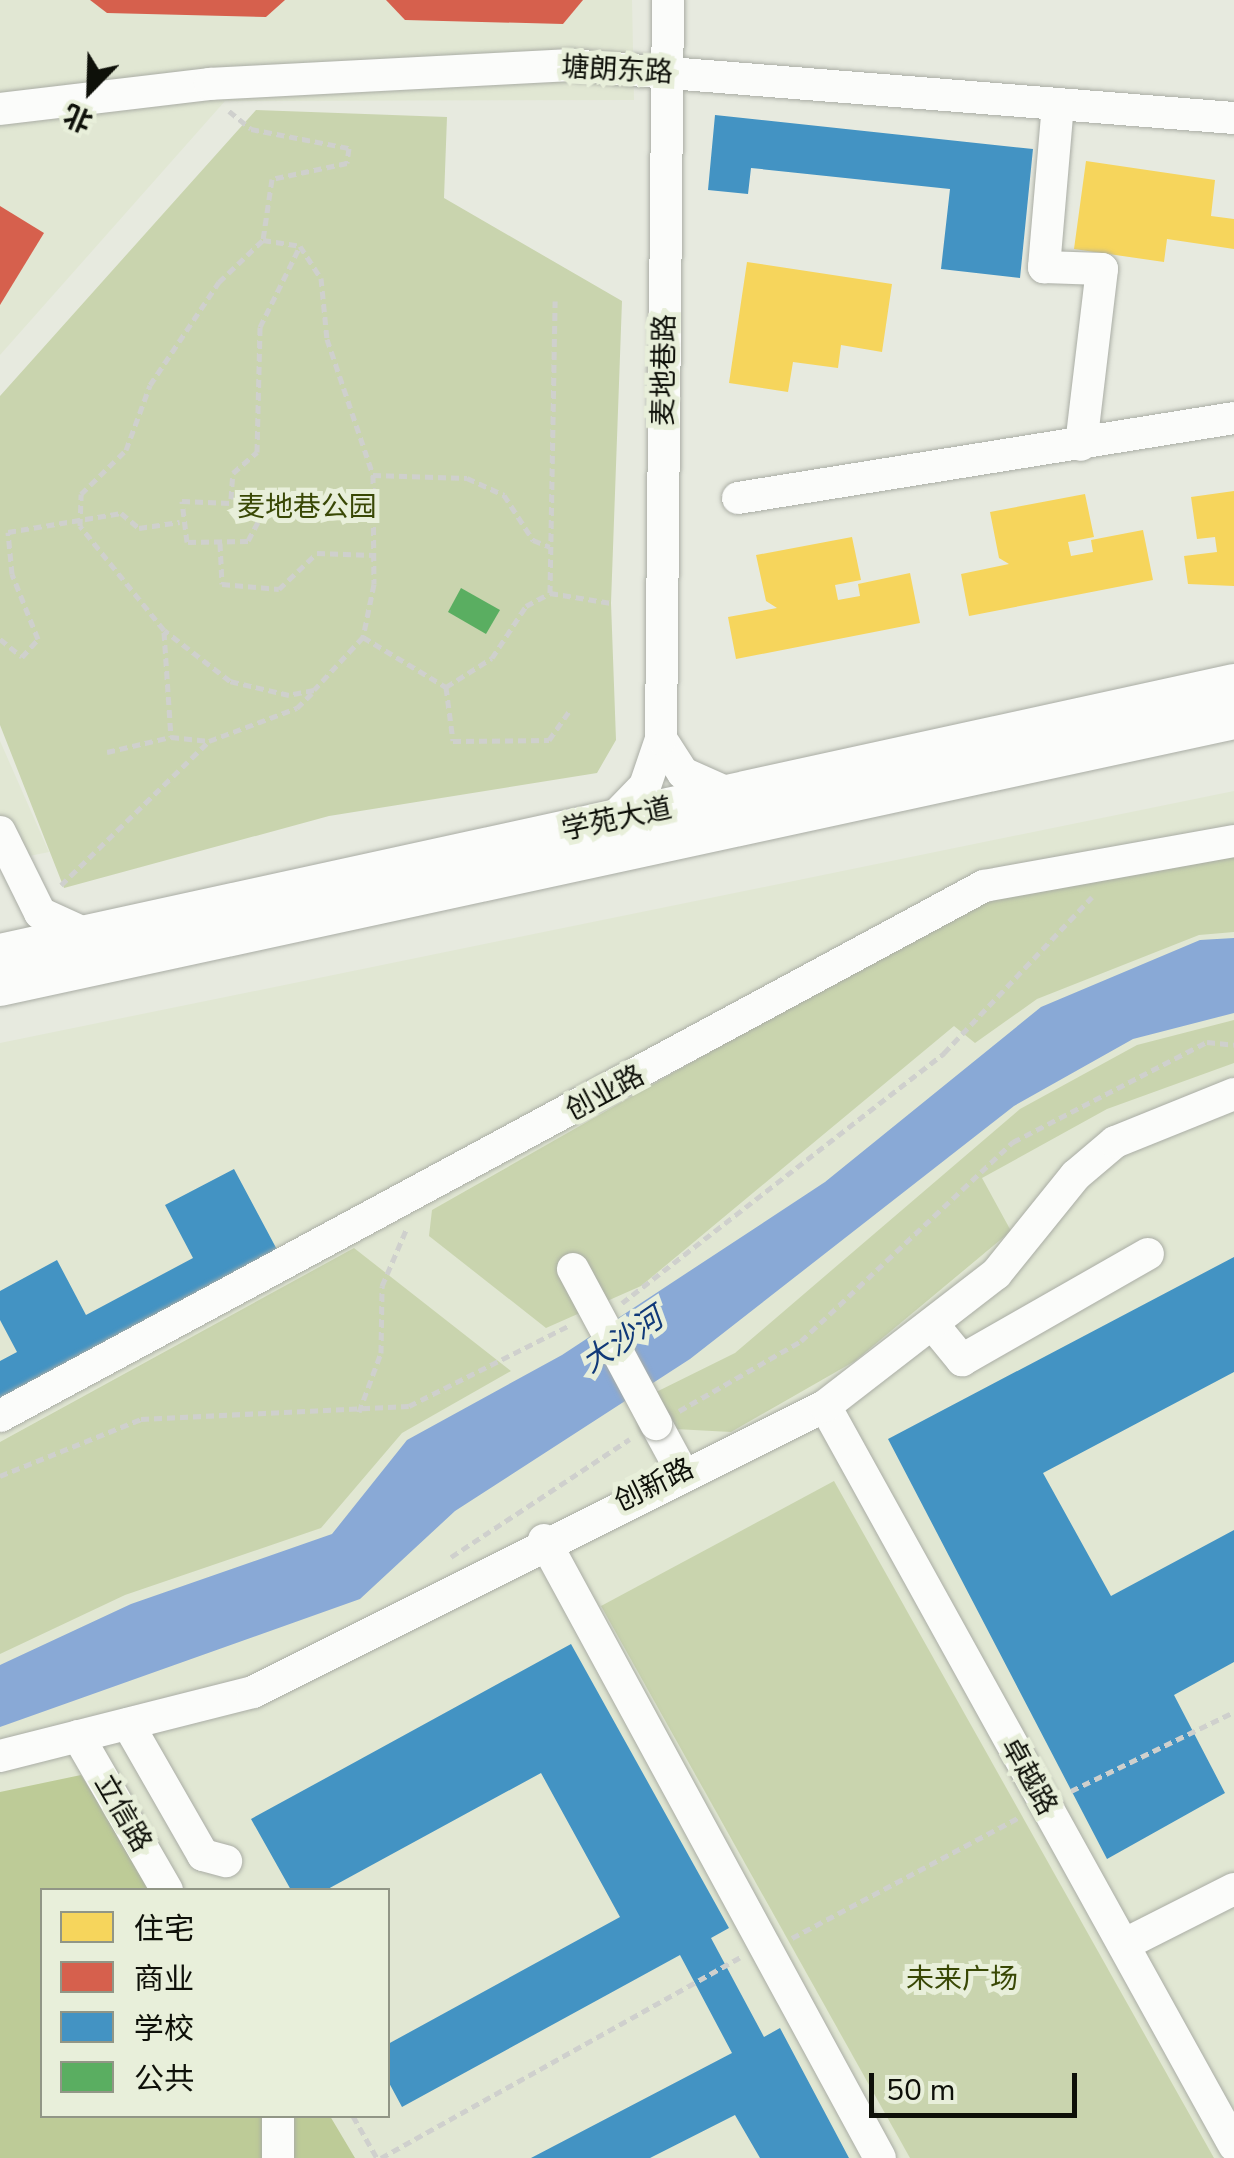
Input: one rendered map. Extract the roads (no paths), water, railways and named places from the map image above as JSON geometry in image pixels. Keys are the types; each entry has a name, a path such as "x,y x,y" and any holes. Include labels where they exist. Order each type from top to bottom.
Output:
{"main road":[{"name":"学苑大道","path":"3,964 88,935 1234,684"},
{"name":"学苑大道","path":"3,964 1234,719"}],"street":[{"name":"麦地巷路","path":"612,820 646,786 661,739 668,0"},
{"name":"塘朗东路","path":"0,109 210,84 568,65 1234,118"},
{"path":"1058,104 1044,268 1102,269 1081,445"},
{"path":"738,498 1234,418"},
{"path":"661,739 683,774 730,794"},
{"path":"0,832 31,900 52,922 88,935"},
{"name":"创业路","path":"0,1416 984,886 1234,841"},
{"path":"3,964 31,900"},
{"name":"创新路","path":"0,1756 253,1692 681,1470 825,1406 935,1327 1115,1142 1234,1094"},
{"path":"935,1327 962,1360 1148,1254"},
{"path":"572,1270 681,1470"},
{"name":"卓越路","path":"825,1406 1234,2145"},
{"path":"544,1540 880,2158"},
{"path":"128,1724 204,1855 226,1861"},
{"name":"立信路","path":"78,1736 166,1888"},
{"path":"1133,1940 1234,1889"},
{"path":"278,2118 278,2158"}],"water":[{"name":"大沙河","path":"1234,938 1234,1013 1133,1039 1014,1106 690,1359 455,1511 360,1599 0,1727 0,1665 131,1604 332,1534 407,1440 562,1355 825,1182 1041,1007 1200,940"}],"park label":[{"name":"麦地巷公园","path":"307,507"},
{"name":"未来广场","path":"962,1979"}]}
